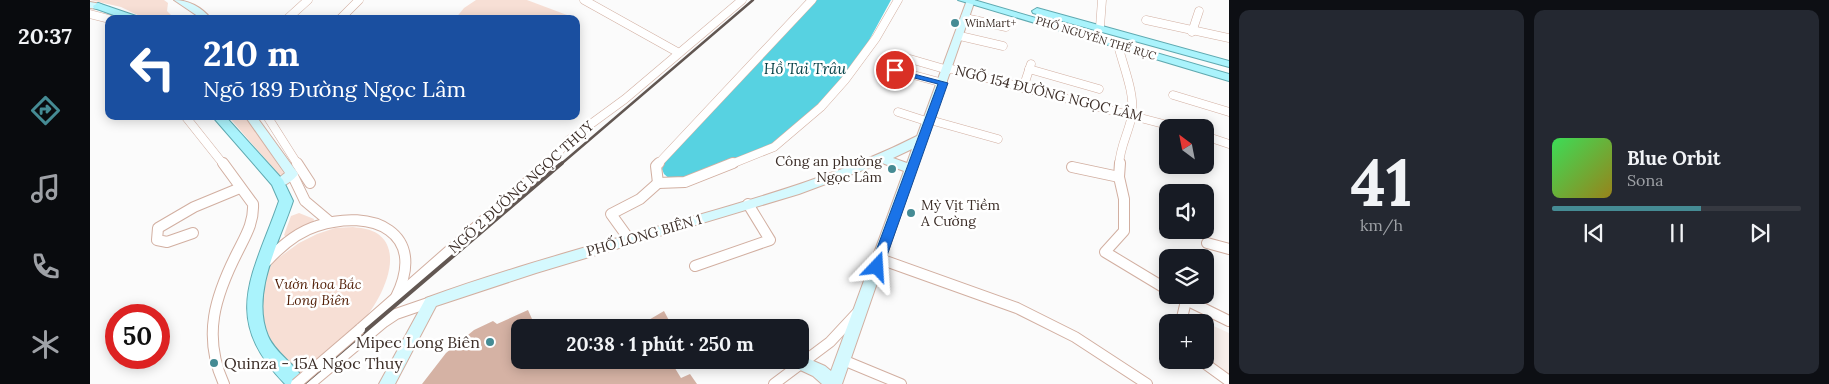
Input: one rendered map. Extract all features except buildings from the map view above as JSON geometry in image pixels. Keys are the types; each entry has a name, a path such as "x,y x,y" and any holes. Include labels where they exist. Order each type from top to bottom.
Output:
{"main road":[{"path":"178,0 201,15"},
{"name":"PHỐ NGUYỄN THẾ RỤC","path":"991,0 1118,45 1229,78"},
{"path":"809,366 819,371 834,384 960,36 968,1"},
{"name":"PHỐ NGUYỄN THẾ RỤC","path":"968,1 1098,29 1229,64"},
{"path":"94,6 126,15"},
{"path":"1098,29 1229,71"},
{"path":"222,120 278,183 286,201 254,291 255,318 262,344 283,372 296,384"},
{"path":"253,120 292,174 278,183"},
{"name":"PHỐ LONG BIÊN 1","path":"431,302 506,275 804,188 884,159 923,138"},
{"path":"884,159 912,169"},
{"path":"387,384 431,302"}],"street":[{"path":"291,15 308,0"},
{"path":"344,15 359,0"},
{"name":"NGÕ 2 ĐƯỜNG NGỌC THỤY","path":"395,299 549,163 569,140 625,99 742,0"},
{"path":"658,183 656,166 812,0"},
{"path":"629,239 611,214 640,199 658,183 673,184 686,182 744,160 780,142 832,97 876,38 898,0"},
{"path":"1098,29 1102,0"},
{"path":"590,1 679,53"},
{"path":"1192,32 1199,11"},
{"path":"90,14 105,18"},
{"path":"965,18 1006,27"},
{"path":"1146,20 1192,32 1229,38"},
{"path":"960,36 1003,46"},
{"path":"1118,45 1131,97 1132,114 1120,150 1119,177 1124,199 1124,231 1105,252 1159,285"},
{"name":"NGÕ 154 ĐƯỜNG NGỌC LÂM","path":"910,59 1159,122"},
{"path":"1024,88 1030,66 1096,88 1090,105"},
{"path":"895,70 943,83"},
{"path":"1173,95 1229,112"},
{"path":"898,112 998,139"},
{"path":"189,120 205,138 253,204 255,216 232,261 216,301 212,322 212,348 216,370 224,384"},
{"path":"269,120 310,183"},
{"path":"1214,139 1229,144"},
{"path":"1072,167 1119,177"},
{"path":"292,174 305,201 330,222"},
{"path":"193,232 167,242 157,240 158,228 169,220 240,188"},
{"path":"286,201 305,201"},
{"path":"695,266 770,240 748,204"},
{"path":"262,266 281,245 294,237 330,222 365,220 393,232 400,240 406,253 407,265 395,299 310,384"},
{"path":"1207,243 1229,249"},
{"path":"880,259 1017,308 1075,337 1147,384"},
{"name":"PHỐ LONG BIÊN 1","path":"364,332 396,314 431,302"},
{"path":"1194,304 1229,321"},
{"path":"809,358 830,342 862,306"},
{"path":"296,384 364,332"},
{"path":"843,360 901,384"},
{"path":"774,384 794,369"},
{"path":"1212,369 1229,381"}],"shaded area":[{"path":"1214,326 1229,333 1229,379 1214,367"}],"green space":[{"path":"90,0 164,0 168,3 167,11 171,15 138,15 121,7"},
{"path":"476,0 527,0 567,15 458,15 464,8"},
{"path":"231,120 249,120 284,174 279,175"},
{"path":"299,213 314,219 313,223 286,237 284,235 291,216"},
{"name":"Vườn hoa Bắc Long Biên","path":"353,227 375,232 386,243 390,255 386,281 374,306 359,325 297,376 262,344 261,277 270,264 299,243 335,228"}],"water":[{"name":"Hồ Tai Trâu","path":"817,0 891,0 866,46 825,100 774,143 701,175 671,180 664,174 662,169 664,163"}],"railway":[{"path":"560,165 753,0"},
{"path":"303,384 562,163"}],"place":[{"name":"WinMart+","path":"955,23"},
{"name":"Công an phường Ngọc Lâm","path":"892,169"},
{"name":"Mỳ Vịt Tiềm A Cường","path":"911,213"},
{"name":"Mipec Long Biên","path":"490,342"},
{"name":"Quinza - 15A Ngoc Thuy","path":"214,363"}],"route":[{"path":"877,267 943,83 895,70"}]}
